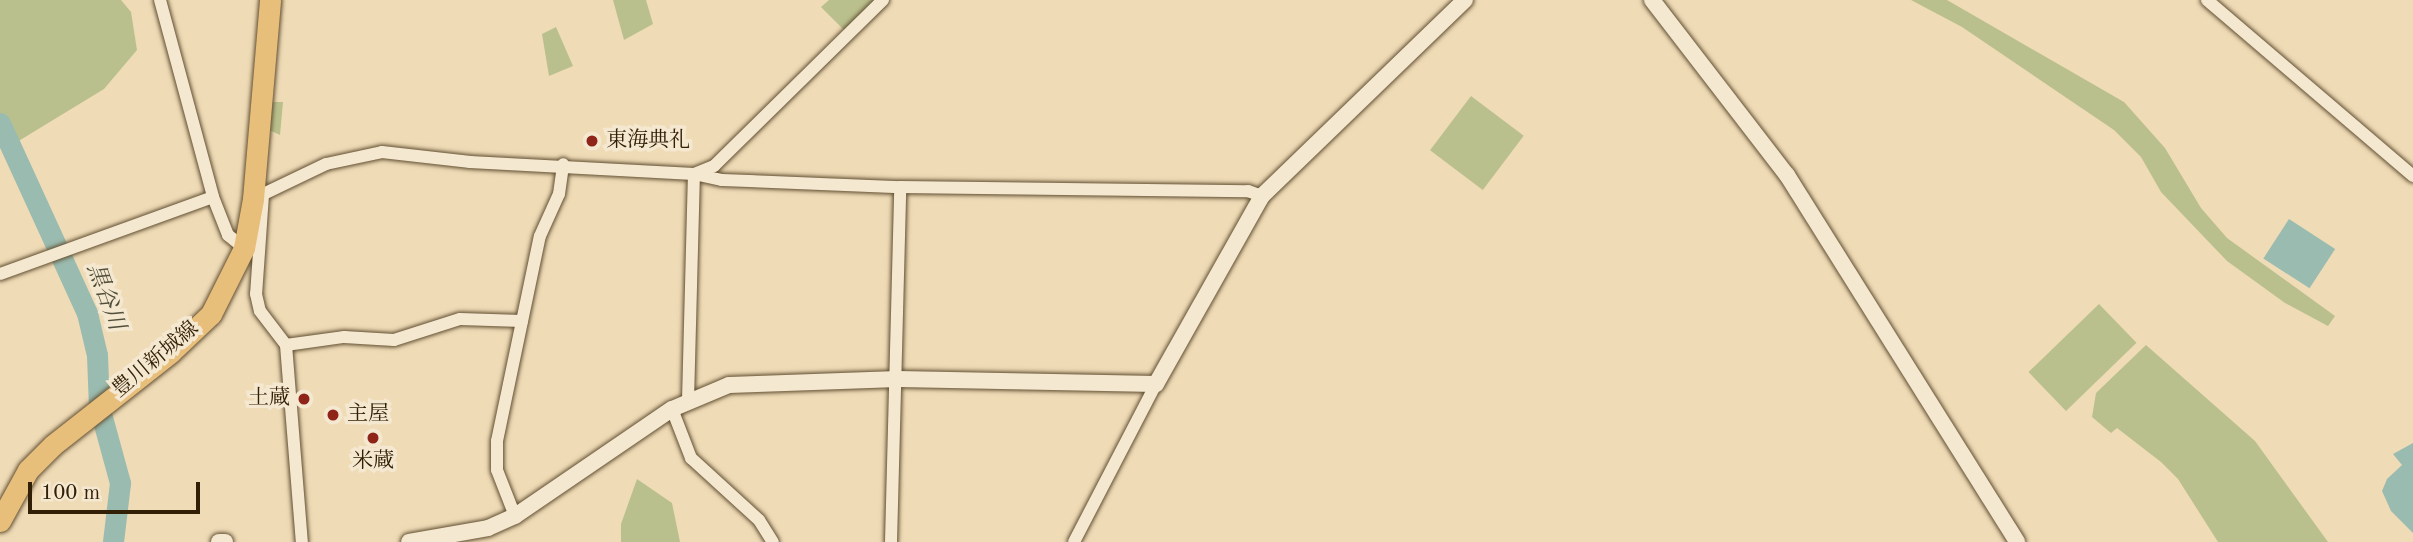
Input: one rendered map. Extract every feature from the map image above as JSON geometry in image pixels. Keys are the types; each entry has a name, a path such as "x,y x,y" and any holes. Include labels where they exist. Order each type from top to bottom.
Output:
{"main road":[{"name":"豊川新城線","path":"0,521 5,496 28,470 211,314 244,248 258,197 270,0"}],"street":[{"path":"160,0 213,197 228,235 244,248"},
{"path":"694,174 714,166 883,0"},
{"path":"1074,542 1156,384 1262,196 1465,0"},
{"path":"1653,0 1787,175 2017,542"},
{"path":"2207,0 2413,176"},
{"path":"302,542 286,345 260,311 256,294 258,197 326,164 382,152 470,163 563,164 694,174 722,180 900,187 1248,191 1262,196"},
{"path":"516,516 497,470 497,441 540,236 559,194 563,164"},
{"path":"688,401 694,174"},
{"path":"891,542 898,379 900,187"},
{"path":"0,274 213,197"},
{"path":"286,345 344,337 394,340 460,319 522,321"},
{"path":"409,542 488,528 516,516 672,409 729,385 898,379 1156,384"},
{"path":"672,409 691,458 759,520 772,542"},
{"path":"219,542 225,542"}],"green space":[{"path":"0,0 121,0 131,12 137,50 104,89 17,142 0,139"},
{"path":"613,0 646,0 653,24 624,40"},
{"path":"829,0 878,0 845,31 821,7"},
{"path":"1911,0 1947,0 2124,102 2165,148 2201,208 2227,238 2335,316 2328,326 2285,303 2227,261 2161,192 2141,157 2114,130 1962,27"},
{"path":"556,27 573,66 549,76 542,34"},
{"path":"1471,96 1524,136 1483,190 1430,150"},
{"path":"268,102 283,102 280,135 265,128"},
{"path":"2099,304 2137,343 2066,411 2029,372"},
{"path":"2146,345 2255,441 2328,542 2218,542 2178,479 2161,462 2117,428 2111,433 2092,417 2096,393"},
{"path":"637,479 672,503 680,542 621,542 621,524"}],"water":[{"path":"2289,219 2335,249 2310,288 2263,258"},
{"path":"2413,443 2413,533 2391,511 2382,491 2387,479 2402,465 2393,454"}],"waterway":[{"name":"黒谷川","path":"0,123 87,313 97,355 99,406 120,483 113,542"}],"place":[{"name":"東海典礼","path":"592,141"},
{"name":"土蔵","path":"304,399"},
{"name":"主屋","path":"333,415"},
{"name":"米蔵","path":"373,438"}]}
